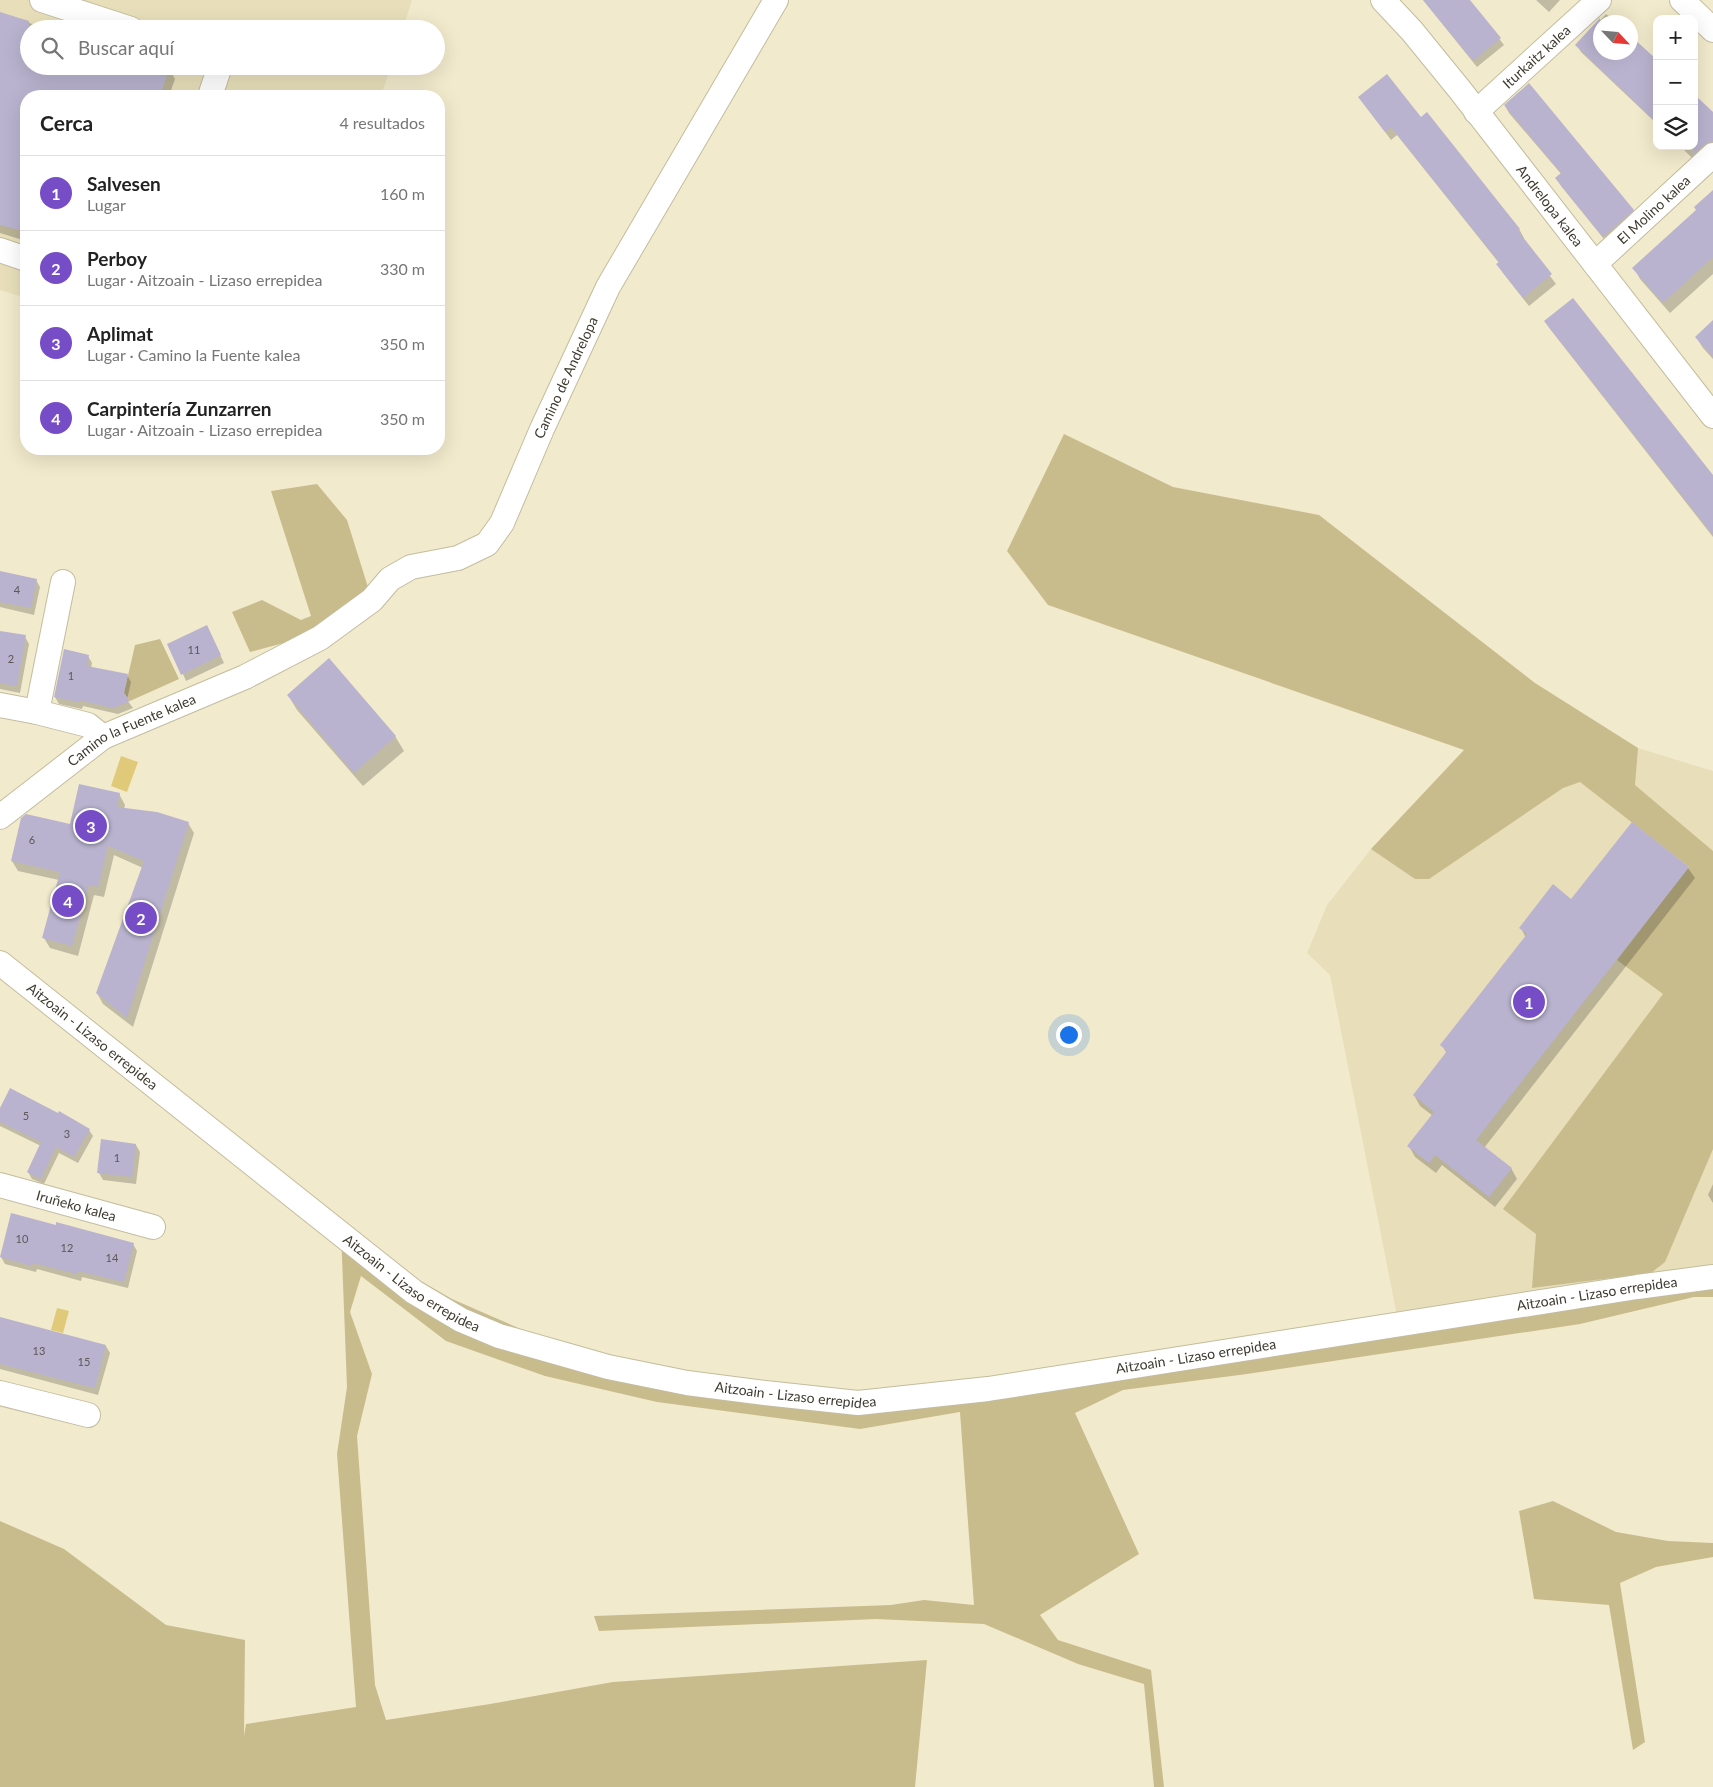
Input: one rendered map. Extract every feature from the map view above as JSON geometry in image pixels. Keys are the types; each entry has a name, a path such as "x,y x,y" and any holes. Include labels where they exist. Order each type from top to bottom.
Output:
{"street":[{"path":"42,0 103,20"},
{"name":"Camino de Andrelopa","path":"275,662 335,629 372,600 390,579 411,567 458,558 487,544 502,523 542,429 608,287 776,0"},
{"name":"Andrelopa kalea","path":"1383,0 1412,30 1713,416"},
{"name":"Iturkaitz kalea","path":"1476,112 1599,0"},
{"path":"1682,0 1713,30"},
{"path":"212,90 217,75"},
{"name":"El Molino kalea","path":"1595,264 1713,155"},
{"path":"0,250 20,256"},
{"path":"37,712 63,582"},
{"name":"Camino la Fuente kalea","path":"0,817 103,737 245,677 275,662"},
{"path":"0,705 88,725 103,737"},
{"name":"Aitzoain - Lizaso errepidea","path":"0,963 414,1292 461,1320 499,1336 608,1367 687,1383 858,1403 988,1389 1628,1288 1713,1277"},
{"name":"Iruñeko kalea","path":"0,1185 153,1227"},
{"path":"0,1393 88,1415"}],"shaded area":[{"path":"0,0 412,0 406,20 20,20 20,75 388,75 383,90 20,90 20,296 0,290"},
{"path":"1064,434 1173,487 1319,515 1535,683 1638,748 1635,785 1713,851 1713,1149 1665,1262 1651,1273 1532,1288 1536,1234 1503,1209 1663,994 1617,960 1689,867 1580,782 1563,788 1429,879 1415,879 1371,849 1464,750 1048,605 1007,551"},
{"path":"317,484 347,520 372,600 335,629 250,652 232,612 262,600 301,620 311,616 271,491"},
{"path":"160,639 179,679 130,701 124,693 135,645"},
{"path":"1638,748 1713,771 1713,1280 1391,1325 1396,1311 1330,975 1307,953 1327,905 1371,849 1464,750"},
{"path":"121,756 138,762 127,792 111,786"},
{"path":"341,1231 383,1260 452,1299 608,1367 765,1393 961,1392 1713,1286 1713,1297 1694,1297 1580,1324 1247,1374 1123,1390 1075,1413 1139,1554 1040,1615 1058,1640 1151,1670 1164,1787 1154,1787 1144,1684 1078,1664 984,1624 876,1619 599,1631 594,1616 891,1605 924,1600 974,1605 960,1412 860,1429 657,1402 545,1376 446,1341 361,1276 350,1312 372,1374 357,1436 375,1685 386,1720 613,1682 927,1660 915,1787 0,1787 0,1521 64,1549 166,1625 245,1640 244,1736 246,1724 356,1707 337,1454 347,1387"},
{"path":"57,1308 69,1311 63,1333 51,1330"},
{"path":"1553,1501 1616,1532 1668,1541 1713,1543 1713,1557 1656,1567 1620,1583 1645,1742 1633,1750 1609,1605 1534,1599 1519,1511"}],"building":[{"path":"1423,0 1470,0 1501,38 1473,61"},
{"path":"0,12 26,20 20,20 20,75 167,75 162,90 20,90 20,230 0,225"},
{"path":"1593,26 1593,60 1638,60 1638,42 1653,56 1653,119 1575,45"},
{"path":"1387,74 1421,117 1427,112 1520,229 1518,231 1552,274 1523,298 1496,264 1499,262 1391,127 1385,132 1358,97"},
{"path":"1529,83 1634,210 1603,237 1555,178 1561,173 1504,105"},
{"path":"1698,98 1713,112 1713,141 1704,145 1694,154 1694,150 1698,150"},
{"path":"1713,190 1713,257 1663,303 1632,268 1696,210 1694,207"},
{"path":"1573,298 1713,475 1713,535 1544,321"},
{"path":"1713,320 1713,357 1695,337"},
{"path":"0,571 37,579 31,608 0,602"},
{"path":"207,625 221,655 181,675 167,644"},
{"path":"0,631 26,635 17,686 0,683"},
{"path":"64,649 89,655 87,666 128,674 124,693 130,701 113,708 79,700 79,702 54,697"},
{"path":"329,658 396,736 354,773 287,695"},
{"path":"79,784 120,793 117,807 157,812 189,822 127,1018 96,993 144,861 108,846 98,887 89,885 72,946 42,938 60,872 11,861 21,818 26,814 70,824"},
{"path":"1632,822 1689,867 1476,1140 1512,1168 1489,1197 1435,1155 1429,1163 1407,1146 1434,1112 1413,1095 1447,1051 1440,1045 1527,934 1519,928 1553,884 1571,899"},
{"path":"10,1088 58,1113 59,1111 90,1129 74,1157 56,1147 41,1179 27,1172 41,1142 0,1122 0,1108"},
{"path":"101,1139 136,1144 132,1177 97,1173"},
{"path":"11,1213 56,1225 56,1222 134,1243 124,1282 78,1271 77,1274 33,1263 32,1266 0,1257"},
{"path":"0,1317 106,1345 95,1388 0,1364"}],"place":[{"name":"Aplimat","path":"91,826"},
{"name":"Carpintería Zunzarren","path":"68,901"},
{"name":"Perboy","path":"141,918"},
{"name":"Salvesen","path":"1529,1002"}]}
